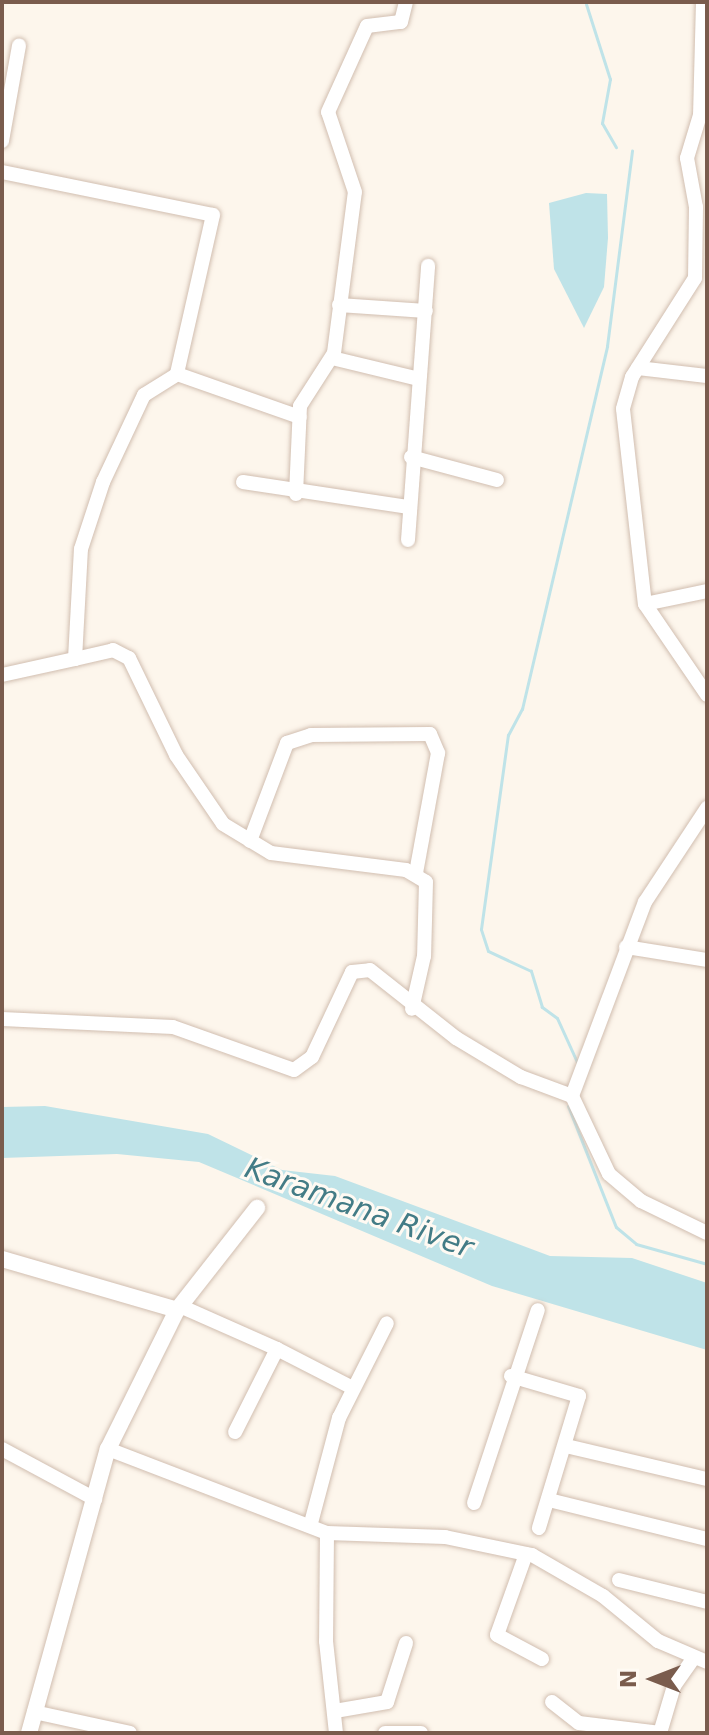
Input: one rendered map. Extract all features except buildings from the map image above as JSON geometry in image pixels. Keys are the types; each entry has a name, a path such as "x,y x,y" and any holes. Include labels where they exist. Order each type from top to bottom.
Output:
{"street":[{"path":"296,494 300,417 305,390 332,358 355,178 335,145 328,112 367,26 401,22 406,2"},
{"path":"703,2 702,87 687,158 696,207 695,278 626,390 623,444 645,604 707,695"},
{"path":"2,141 19,46"},
{"path":"2,172 213,215 177,374 144,395 103,482 81,549 75,659"},
{"path":"408,540 411,457 428,266"},
{"path":"339,305 426,311"},
{"path":"332,358 419,379"},
{"path":"638,368 707,376"},
{"path":"177,374 300,417"},
{"path":"411,457 497,480"},
{"path":"243,482 296,494 409,507"},
{"path":"645,604 707,591"},
{"path":"2,675 113,650 129,658 202,801 250,841 286,856 416,873"},
{"path":"250,841 287,743 311,735 430,734 438,753 416,873 428,902 412,1009"},
{"path":"572,1096 645,902 707,808"},
{"path":"626,947 707,960"},
{"path":"2,1019 173,1027 294,1070 312,1057 357,969 377,975 412,1009 521,1077 572,1096 609,1174 641,1201 707,1233"},
{"path":"29,1733 108,1449 179,1308 257,1208"},
{"path":"2,1259 179,1308 277,1349 353,1388"},
{"path":"474,1503 511,1376 538,1310"},
{"path":"311,1523 353,1388 387,1323"},
{"path":"235,1432 277,1349"},
{"path":"511,1376 579,1396 539,1528"},
{"path":"566,1446 707,1479"},
{"path":"2,1449 95,1499"},
{"path":"108,1449 196,1489 311,1523 327,1533 445,1537 526,1554 700,1660 674,1686 660,1733 592,1727 552,1702"},
{"path":"549,1500 707,1539"},
{"path":"327,1533 326,1641 336,1733"},
{"path":"526,1554 497,1635 542,1659"},
{"path":"619,1580 707,1602"},
{"path":"335,1711 387,1702 406,1643"},
{"path":"34,1712 130,1733"},
{"path":"385,1733 421,1733"}],"water":[{"path":"586,193 607,194 608,238 604,287 584,328 554,269 549,203"},
{"name":"Karamana River","path":"45,1106 208,1134 282,1170 335,1176 550,1256 632,1258 707,1283 707,1350 492,1286 199,1162 117,1154 2,1158 2,1107"}],"waterway":[{"path":"586,4 610,79 602,123 616,147"},
{"path":"577,1062 557,1018 542,1007 531,971 488,951 481,929 508,735 522,709 607,346 632,151"},
{"path":"568,1106 616,1227 636,1244 707,1264"}]}
